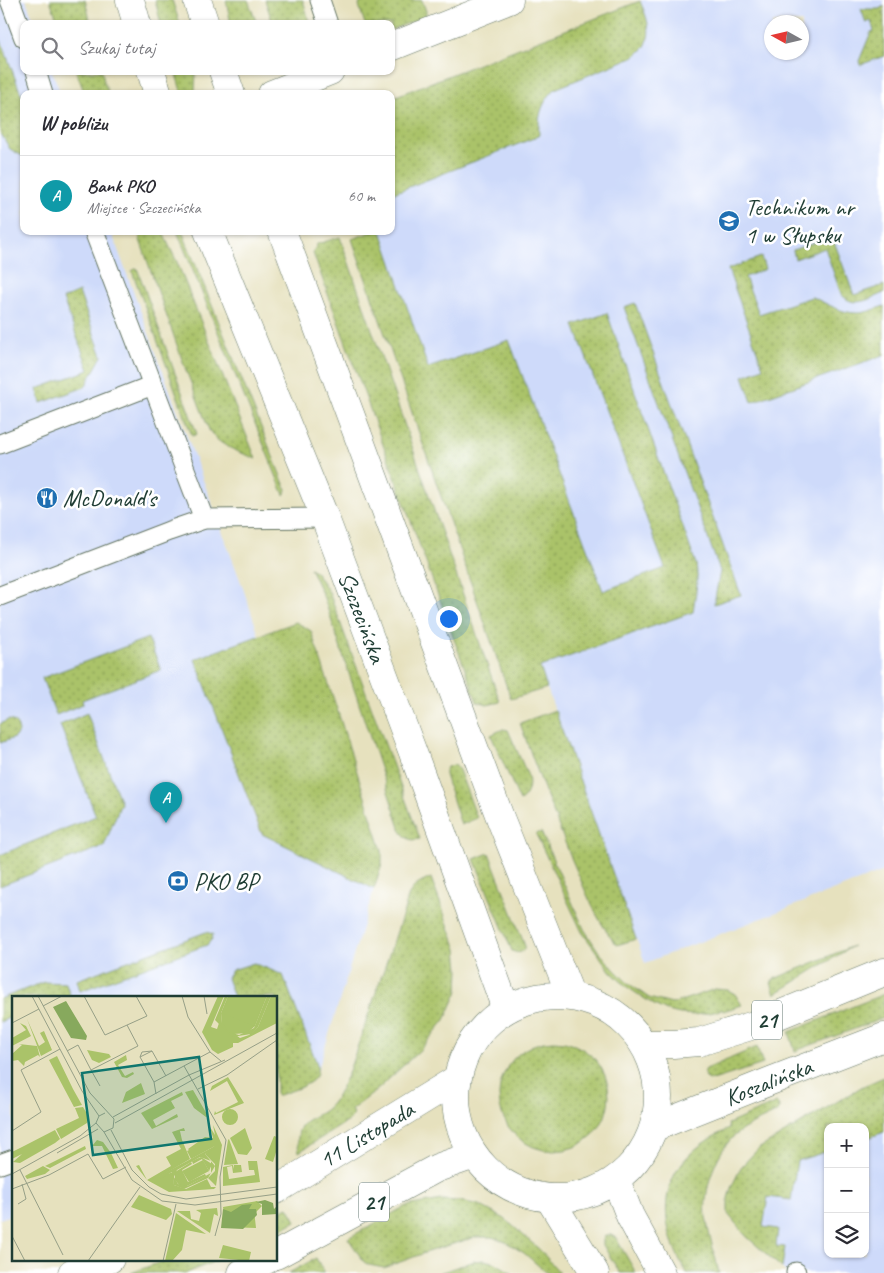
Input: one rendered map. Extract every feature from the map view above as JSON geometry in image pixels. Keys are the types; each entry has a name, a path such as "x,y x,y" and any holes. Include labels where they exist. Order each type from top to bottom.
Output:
{"street":[{"path":"130,0 135,20"},
{"path":"197,0 204,20"},
{"path":"395,45 510,0"},
{"path":"152,75 157,90"},
{"path":"224,75 230,90"},
{"path":"282,90 320,75"},
{"name":"Szczecińska","path":"210,235 325,518 506,1009"},
{"path":"283,235 498,811 571,996"},
{"name":"21","path":"645,1044 699,1042 754,1025 884,972"},
{"path":"571,996 601,1004 626,1021 645,1044 659,1085 655,1127 646,1147 633,1165 616,1180 584,1195 548,1198 506,1185 474,1154 458,1118 457,1079 466,1052 482,1028 506,1009 537,997 571,996"},
{"name":"Koszalińska","path":"655,1127 884,1037"},
{"name":"11 Listopada","path":"278,1189 457,1079"},
{"name":"21","path":"278,1254 437,1168 474,1154"},
{"path":"616,1180 630,1216 661,1273"},
{"path":"548,1198 595,1273"},
{"path":"72,1273 107,1260"},
{"path":"242,1273 266,1260"}],"lane":[{"path":"10,0 20,27"},
{"path":"320,0 327,20"},
{"path":"37,75 43,90"},
{"path":"96,235 204,519"},
{"path":"0,444 153,385"},
{"path":"0,596 204,519 325,518"},
{"path":"0,1164 12,1160"}],"shaded area":[{"path":"0,0 26,0 34,20 20,20 20,75 54,75 59,90 20,90 20,235 112,235 259,636 195,659 261,834 374,889 316,1076 302,1087 278,1095 278,996 12,996 12,1215 0,1219 0,1174 3,1173 0,1164"},
{"path":"643,0 884,0 884,871 645,963 547,688 428,368 382,235 395,235 395,96"},
{"path":"884,1077 884,1273 787,1273 746,1236 728,1214 728,1198 741,1167 758,1149 863,1086"}],"green space":[{"path":"50,0 85,0 90,20 58,20"},
{"path":"155,0 172,0 179,20 160,20"},
{"path":"226,0 248,0 256,20 230,20"},
{"path":"265,0 303,0 309,20 272,20"},
{"path":"361,0 422,0 426,16 395,28 395,20 364,20 359,6"},
{"path":"640,1 647,18 649,30 647,42 644,48 635,56 555,89 541,110 539,136 395,192 395,96"},
{"path":"884,6 884,56 860,65 859,61 871,32 874,31 871,21 866,23 861,9 879,9"},
{"path":"0,38 20,91 20,155 10,149 0,132"},
{"path":"78,75 103,75 107,90 83,90"},
{"path":"176,75 196,75 195,90 181,90"},
{"path":"140,235 164,235 177,262 256,459 224,445 209,430 140,240"},
{"path":"179,235 184,235 286,489 284,495"},
{"path":"363,235 382,235 428,368 509,340 603,591 665,568 574,325 607,313 696,564 697,582 693,612 540,667 547,688 511,699 352,239"},
{"path":"832,236 854,295 884,285 884,293 856,302 846,299 841,294 825,248 795,259 793,250"},
{"path":"340,237 500,702 487,705 477,702 313,253 317,244"},
{"path":"761,257 765,269 745,277 759,314 812,297 839,310 851,313 870,311 884,306 884,355 752,402 743,376 763,368 728,269"},
{"path":"137,268 197,434 192,436 132,271"},
{"path":"79,292 102,356 85,387 41,403 37,389 89,370 63,299"},
{"path":"635,303 741,595 714,604 720,571 624,307"},
{"path":"310,568 315,571 329,592 420,839 409,839 401,831 324,598"},
{"path":"296,622 311,631 382,851 382,864 374,889 262,834 195,659"},
{"path":"148,638 161,670 82,700 83,704 56,715 42,678"},
{"path":"555,710 636,939 617,945 603,926 586,893 520,723"},
{"path":"87,713 121,803 104,846 0,886 0,855 96,816 60,725"},
{"path":"8,720 16,724 19,732 14,738 0,743 0,724"},
{"path":"503,729 508,730 528,776 528,790 520,801 491,735"},
{"path":"455,765 459,770 477,818 461,825 445,775 445,770 448,766"},
{"path":"541,832 584,929 599,952 628,983 649,998 672,1004 715,989 728,990 735,994 742,1005 723,1011 722,1009 695,1015 680,1014 654,1005 627,987 611,972 582,932 536,834"},
{"path":"489,853 525,946 520,952 512,951 474,859"},
{"path":"431,878 457,949 459,969 458,991 445,1020 421,1049 375,1092 351,1110 354,1115 348,1121 299,1152 298,1139 302,1124 327,1109 337,1096 348,1074 410,893 419,884"},
{"path":"206,932 213,934 212,939 207,945 80,991 77,980"},
{"path":"853,946 775,994 771,983 774,979"},
{"path":"254,963 283,975 317,1064 316,1076 309,1083 278,1095 278,996 234,996 227,978 232,970"},
{"path":"44,982 66,983 70,995 12,996 12,1017 0,1022 0,999"},
{"path":"884,994 884,1018 795,1051 789,1032"},
{"path":"554,1041 575,1045 593,1057 605,1075 609,1096 605,1117 593,1135 575,1147 554,1151 533,1147 515,1135 503,1117 499,1096 503,1075 515,1057 533,1045"},
{"path":"757,1047 763,1064 716,1079 709,1080 706,1078 704,1072 706,1069"},
{"path":"884,1077 884,1132 869,1138 869,1123 824,1123 824,1152 797,1161 791,1200 768,1197 763,1227 778,1229 776,1246 785,1247 782,1268 746,1236 728,1214 728,1198 731,1188 741,1167 758,1149 863,1086"},
{"path":"777,1103 779,1107 778,1112 749,1126 734,1136 721,1153 712,1174 706,1196 706,1217 719,1273 687,1273 675,1250 666,1208 669,1189 677,1171 689,1155 706,1141 729,1129 728,1124"},
{"path":"442,1200 461,1201 479,1205 505,1219 540,1250 560,1273 547,1273 524,1253 506,1242 492,1237 476,1237 384,1268 364,1262 348,1238 406,1206"},
{"path":"288,1207 296,1221 278,1231 278,1212"},
{"path":"605,1235 611,1235 616,1238 636,1273 620,1273 603,1245"},
{"path":"316,1258 324,1273 289,1273"},
{"path":"166,1260 218,1260 187,1273 131,1273"},
{"path":"484,1260 496,1263 512,1273 439,1273 474,1261"}],"place":[{"name":"Technikum nr 1 w Słupsku","path":"729,221"},
{"name":"McDonald's","path":"47,498"},
{"name":"Bank PKO","path":"166,823"},
{"name":"PKO BP","path":"178,881"}]}
